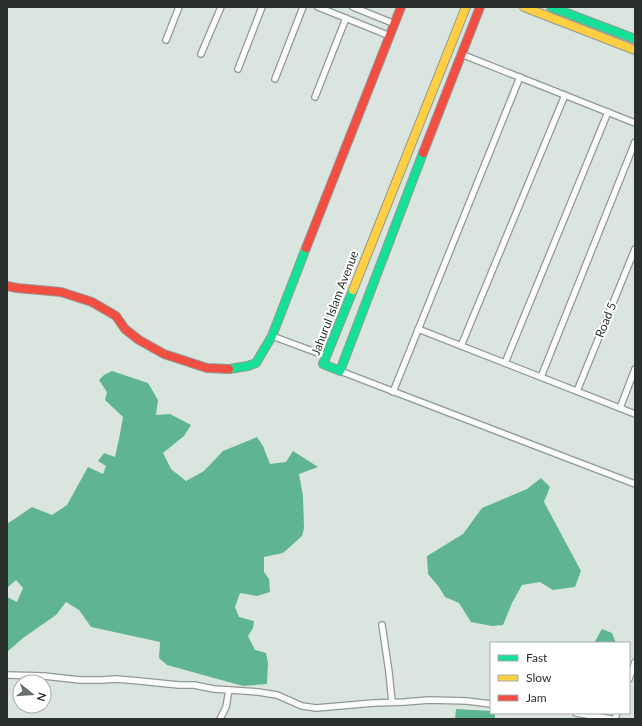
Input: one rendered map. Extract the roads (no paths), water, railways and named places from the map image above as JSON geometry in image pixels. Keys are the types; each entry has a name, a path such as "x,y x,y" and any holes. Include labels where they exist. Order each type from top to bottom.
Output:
{"street":[{"path":"166,40 179,7"},
{"path":"201,54 221,7"},
{"path":"238,69 262,7"},
{"path":"274,79 303,7"},
{"path":"318,7 390,36"},
{"path":"353,7 395,24"},
{"path":"7,286 61,292 92,302 116,316 124,329 139,340 164,354 207,368 231,369 256,363 272,336 402,7"},
{"name":"Jahurul Islam Avenue","path":"340,371 323,364 466,7"},
{"path":"480,7 340,371 635,484"},
{"path":"524,7 635,50"},
{"path":"551,7 635,39"},
{"path":"315,97 346,18"},
{"path":"461,54 635,123"},
{"path":"393,392 520,77"},
{"path":"461,346 565,95"},
{"path":"505,363 608,112"},
{"path":"541,377 635,142"},
{"name":"Road 5","path":"577,391 635,249"},
{"path":"418,329 635,414"},
{"path":"272,336 326,356"},
{"path":"620,408 635,369"},
{"path":"382,625 392,702"},
{"path":"630,676 635,662"},
{"path":"7,675 44,676 80,680 116,679 258,692 277,695 302,706 316,708 429,700 467,701 490,704"},
{"path":"220,719 226,707 229,690"},
{"path":"582,714 611,719"}]}
